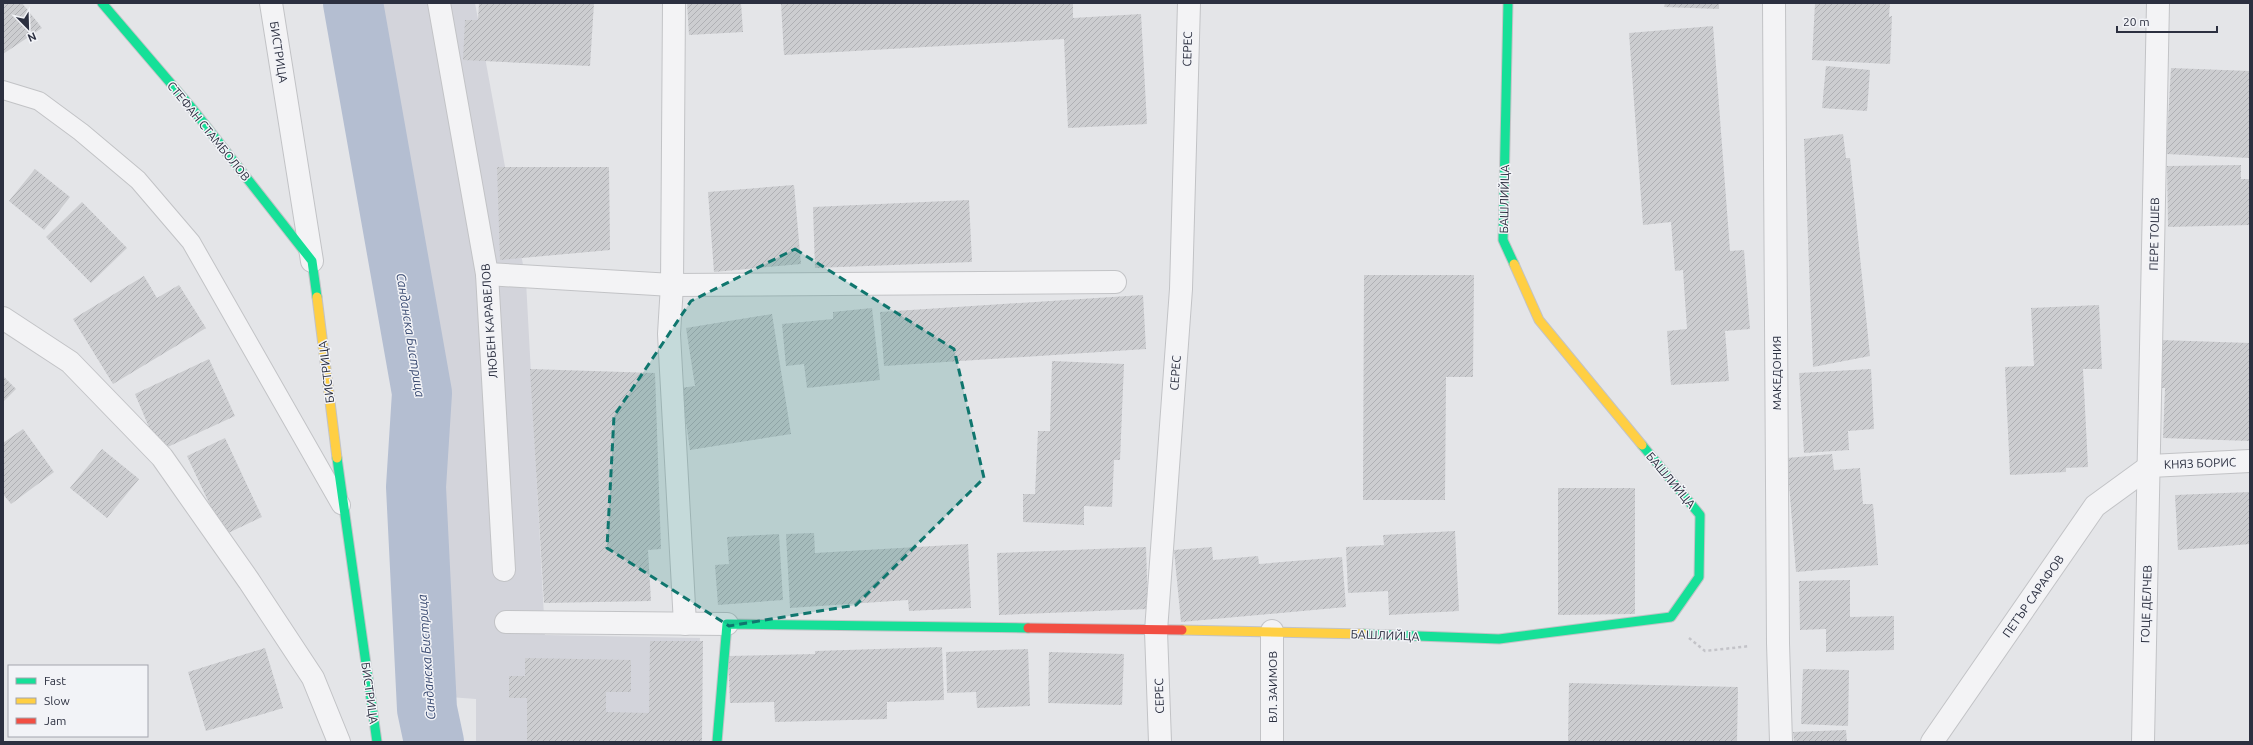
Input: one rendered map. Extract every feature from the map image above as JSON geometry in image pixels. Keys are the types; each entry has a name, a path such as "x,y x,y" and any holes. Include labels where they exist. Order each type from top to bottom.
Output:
{"street":[{"name":"СТЕФАН СТАМБОЛОВ","path":"102,3 191,107 312,261"},
{"name":"БИСТРИЦА","path":"271,3 312,261 342,508 377,742"},
{"name":"ЛЮБЕН КАРАВЕЛОВ","path":"439,3 487,274 504,570"},
{"path":"674,3 672,285 669,334 685,624"},
{"name":"СЕРЕС","path":"1160,742 1156,631 1180,289 1189,3"},
{"name":"БАШЛИЙЦА","path":"727,624 1156,631 1272,631 1498,639 1671,617 1699,577 1700,515 1539,320 1503,240 1508,3"},
{"name":"МАКЕДОНИЯ","path":"1774,3 1778,643 1781,742"},
{"name":"ПЕРЕ ТОШЕВ","path":"2150,466 2158,3"},
{"path":"487,274 672,285 1115,282"},
{"path":"3,318 70,362 162,458 249,581 313,678 339,742"},
{"name":"КНЯЗ БОРИС","path":"2150,466 2250,462"},
{"name":"ПЕТЪР САРАФОВ","path":"1932,742 2095,506 2150,466"},
{"name":"ГОЦЕ ДЕЛЧЕВ","path":"2143,742 2150,466"},
{"path":"506,622 727,624 717,742"},
{"name":"ВЛ. ЗАИМОВ","path":"1272,631 1272,742"}],"lane":[{"path":"3,90 39,101 81,132 138,180 191,242 342,508"}],"path":[{"path":"1705,651 1778,643"}],"highlighted area":[{"path":"795,249 954,349 984,478 856,605 729,626 607,548 614,416 691,301"}],"shaded area":[{"path":"381,3 475,3 526,281 545,635 700,638 691,742 476,742 476,699 436,696 428,272"}],"building":[{"path":"3,3 22,3 42,28 3,54"},
{"path":"479,3 594,3 590,66 463,60 465,20 478,20"},
{"path":"687,3 741,3 743,32 689,35"},
{"path":"781,3 1073,3 1073,18 1141,14 1147,124 1068,128 1064,39 784,55"},
{"path":"1665,3 1719,3 1719,9 1664,7"},
{"path":"1815,3 1890,3 1889,17 1892,16 1890,64 1812,60"},
{"path":"1713,26 1730,251 1744,250 1750,329 1725,331 1729,381 1671,385 1667,331 1687,329 1683,270 1675,271 1671,222 1643,225 1629,33"},
{"path":"1826,66 1870,70 1867,111 1822,108"},
{"path":"2171,68 2250,71 2250,158 2166,154"},
{"path":"1843,134 1846,158 1850,158 1870,356 1813,367 1804,139"},
{"path":"2241,165 2241,179 2250,179 2250,225 2168,227 2167,166"},
{"path":"497,167 609,167 610,250 500,260"},
{"path":"35,169 70,197 44,230 9,201"},
{"path":"794,185 801,264 714,272 708,192"},
{"path":"969,200 972,262 815,268 813,207"},
{"path":"82,202 127,248 91,283 46,237"},
{"path":"1364,275 1474,275 1473,377 1446,377 1445,500 1363,500"},
{"path":"144,276 157,298 179,285 206,328 113,384 73,319"},
{"path":"1143,295 1146,349 884,366 880,312"},
{"path":"2099,305 2102,369 2083,369 2088,467 2066,468 2066,472 2010,475 2005,367 2034,366 2031,308"},
{"path":"872,308 880,380 807,388 804,364 786,366 782,324 833,319 833,312"},
{"path":"772,314 791,434 690,450 681,388 695,386 686,328"},
{"path":"2160,340 2250,343 2250,441 2163,438 2165,388 2158,388"},
{"path":"209,359 235,416 159,451 135,394"},
{"path":"1052,361 1124,364 1120,460 1114,460 1112,507 1084,506 1084,525 1023,522 1023,494 1035,494 1038,431 1050,431"},
{"path":"530,369 655,373 661,549 648,550 651,601 544,603"},
{"path":"1871,369 1874,429 1848,431 1849,450 1804,453 1799,373"},
{"path":"3,376 16,389 3,402"},
{"path":"23,429 54,472 11,504 3,494 3,443"},
{"path":"225,438 262,517 224,535 187,456"},
{"path":"102,449 139,479 107,518 70,488"},
{"path":"1832,454 1834,470 1860,468 1863,504 1873,504 1878,565 1796,572 1787,458"},
{"path":"1558,488 1635,488 1635,614 1558,615"},
{"path":"2250,492 2250,544 2178,550 2175,495"},
{"path":"1455,531 1459,611 1389,615 1388,591 1348,593 1346,547 1384,545 1383,535"},
{"path":"814,533 815,553 968,544 971,608 909,611 908,600 790,608 786,534"},
{"path":"779,534 783,600 718,605 715,565 729,564 727,537"},
{"path":"1146,547 1148,609 999,615 997,553"},
{"path":"1212,547 1213,560 1258,556 1259,564 1342,557 1346,607 1181,622 1174,550"},
{"path":"1850,580 1850,617 1894,616 1894,650 1826,652 1826,629 1800,630 1799,581"},
{"path":"650,641 703,641 702,742 527,742 527,698 509,698 509,676 525,676 525,658 631,660 631,692 606,692 606,712 649,713"},
{"path":"942,647 944,700 887,702 887,719 775,722 774,702 730,703 728,656 815,654 815,651"},
{"path":"265,648 283,708 206,731 188,672"},
{"path":"1028,649 1030,706 977,708 976,692 947,693 946,652"},
{"path":"1049,652 1124,654 1122,705 1048,703"},
{"path":"1803,669 1849,670 1848,726 1801,724"},
{"path":"1569,683 1738,687 1737,742 1568,742"},
{"path":"1846,730 1847,742 1794,742 1793,732"}],"waterway":[{"name":"Санданска Бистрица","path":"353,3 422,393 416,487 427,709 434,742"}],"traffic: fast":[{"path":"102,3 191,107 312,261 317,297"},
{"path":"1508,3 1503,240 1514,264"},
{"path":"1363,634 1499,639 1671,617 1699,577 1700,515 1642,445"},
{"path":"337,458 377,742"},
{"path":"717,742 727,624 1028,628"}],"traffic: slow":[{"path":"1514,264 1539,320 1642,445"},
{"path":"317,297 337,458"},
{"path":"1182,630 1363,634"}],"traffic: jam":[{"path":"1028,628 1182,630"}]}
